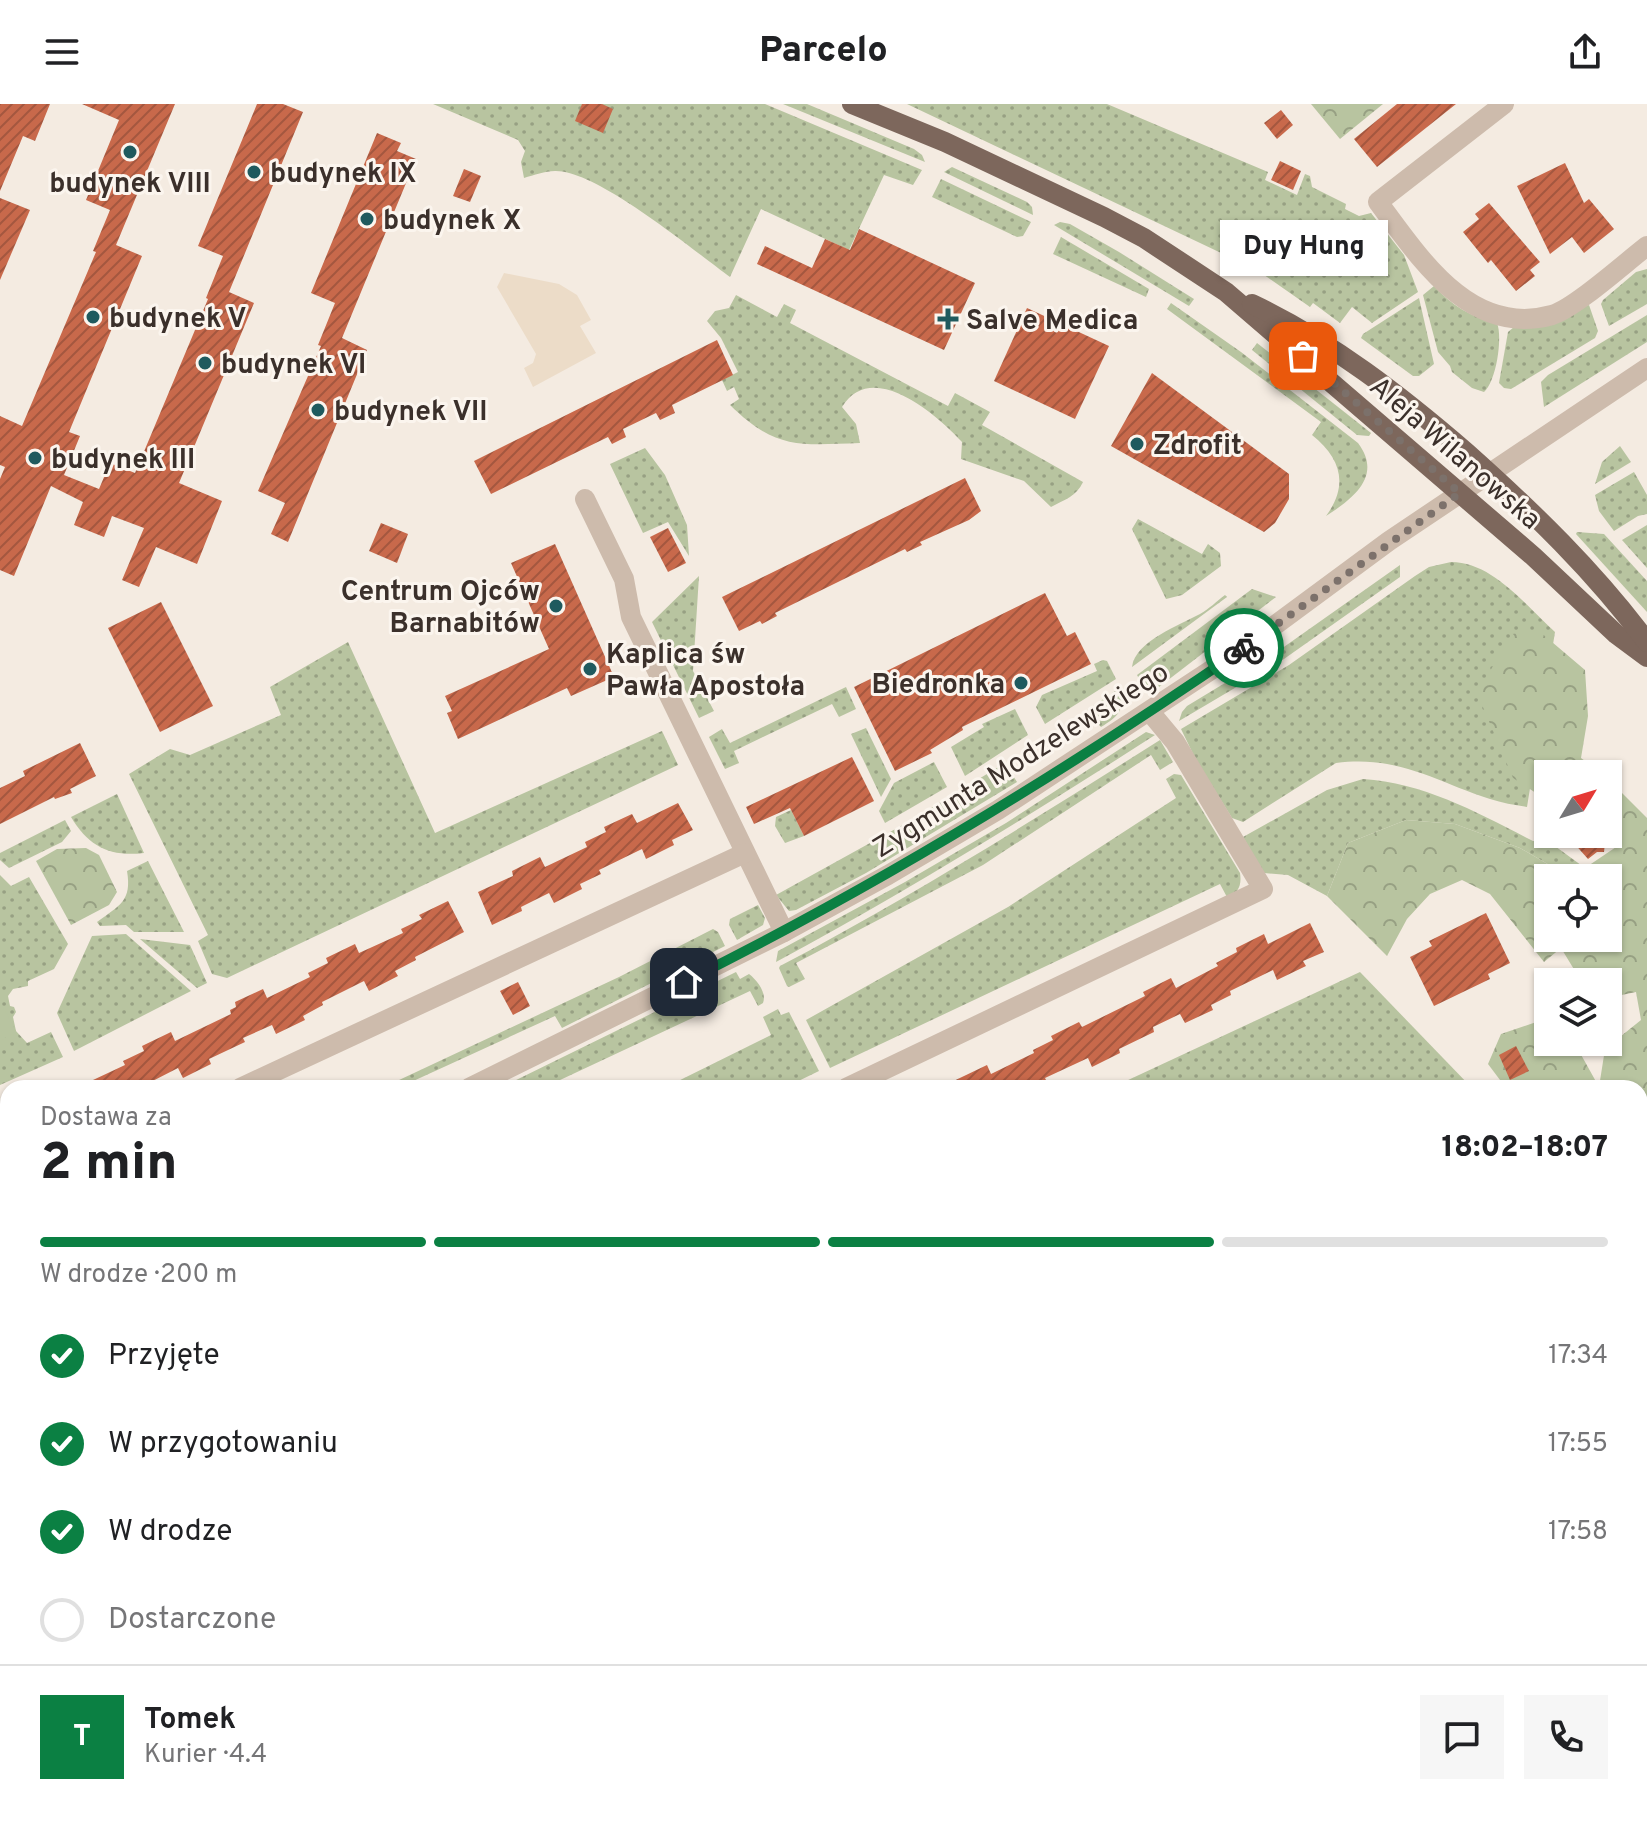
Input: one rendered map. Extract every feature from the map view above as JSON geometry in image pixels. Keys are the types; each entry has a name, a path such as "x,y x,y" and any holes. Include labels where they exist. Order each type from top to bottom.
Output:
{"main road":[{"name":"Aleja Wilanowska","path":"852,104 945,142 1104,217 1144,238 1226,292 1460,493 1616,634 1647,657"},
{"name":"Aleja Wilanowska","path":"1226,292 1287,321 1337,351 1406,403 1489,473 1578,557 1616,600 1647,642"}],"street":[{"path":"1504,104 1378,202 1438,280 1460,298 1490,311 1523,318 1554,314 1647,246"},
{"name":"Zygmunta Modzelewskiego","path":"485,1080 784,932 955,836 1150,712 1266,633 1389,541 1647,368"},
{"path":"585,499 624,579 631,617 784,932"},
{"path":"863,1080 1263,889 1175,742 1150,712"},
{"path":"257,1080 745,853"}],"green space":[{"path":"433,104 765,104 922,170 913,185 884,175 849,250 761,209 730,277 669,231 595,183 555,171 524,178 521,162 525,151 518,140"},
{"path":"783,104 807,104 914,149 925,162"},
{"path":"907,104 1107,104 1268,172 1265,180 1297,195 1305,174 1310,176 1312,187 1346,204 1345,209 1359,216 1371,213 1404,255 1418,292 1372,323 1352,307 1340,323 1313,303 1310,307 1257,270"},
{"path":"1311,104 1383,104 1340,139"},
{"path":"952,167 1027,202 1032,207 1033,215 944,172"},
{"path":"941,179 1031,222 1023,236 1017,237 932,197"},
{"path":"1060,222 1070,224 1119,252 1194,299 1189,306 1054,225"},
{"path":"1061,237 1149,289 1146,297 1053,254"},
{"path":"1647,269 1647,304 1609,326 1601,304 1603,300 1636,272"},
{"path":"1434,286 1462,310 1497,323 1497,359 1492,379 1484,392 1472,388 1452,372 1438,352 1423,295"},
{"path":"736,295 777,317 784,304 796,310 790,323 948,406 955,393 990,412 982,425 1083,482 1070,497 1051,507 1024,481 961,459 962,442 951,431 921,406 887,389 870,388 855,393 842,407 856,424 860,443 804,444 789,442 761,430 730,405 739,399 734,387 727,391 722,380 738,372 721,338 707,321 715,311 729,308"},
{"path":"1419,298 1434,364 1419,376 1413,376 1361,338"},
{"path":"1171,303 1241,352 1358,443 1367,466 1362,486 1355,494 1326,516 1338,494 1339,483 1330,453 1312,435 1321,422 1167,309"},
{"path":"1589,305 1598,331 1595,338 1511,389 1499,383 1508,332 1514,327"},
{"path":"1647,315 1647,342 1544,407 1541,382 1548,375"},
{"path":"1257,343 1371,433 1369,436 1357,435 1252,350"},
{"path":"1620,446 1631,462 1595,484 1602,462"},
{"path":"645,448 665,475 687,525 689,556 668,522 643,533 610,464"},
{"path":"1634,472 1647,495 1647,514 1614,531 1599,511 1595,495"},
{"path":"1138,519 1202,554 1208,544 1220,553 1221,566 1182,595 1166,599 1132,529"},
{"path":"1647,525 1647,568 1622,540"},
{"path":"1576,534 1604,534 1647,581 1647,612"},
{"path":"1451,562 1481,569 1508,587 1555,632 1527,807 1490,799 1398,766 1358,762 1336,763 1243,822 1232,818 1181,729 1289,665 1429,567"},
{"path":"1400,565 1400,577 1284,659 1179,721 1187,706 1281,649"},
{"path":"699,576 693,671 714,711 699,718 652,622"},
{"path":"1252,589 1276,597 1159,687 1148,687 1141,682 1137,675"},
{"path":"1225,595 1227,597 1132,667 1141,649 1150,642 1203,612"},
{"path":"1539,631 1585,670 1588,716 1581,758 1584,760 1534,760 1534,792 1513,778 1477,693 1512,634"},
{"path":"348,642 435,833 662,731 678,765 227,978 212,974 198,941 208,935 129,774 170,749 190,755 281,715 270,687"},
{"path":"1107,661 1116,679 1045,724 1036,707 1042,695 1097,671 1094,664"},
{"path":"846,687 856,709 839,717 832,704 734,751 739,763 725,769 709,737 722,729 730,743"},
{"path":"1118,689 1122,702 1119,712 1101,727 1086,711"},
{"path":"1015,709 1028,735 965,776 951,747 984,727 982,724"},
{"path":"866,728 891,779 881,797 851,734"},
{"path":"1146,732 1155,735 968,852 776,962 778,951 1006,823"},
{"path":"1160,740 1173,762 1160,770 1151,755 983,865 796,963 805,979 787,986 780,966 925,885"},
{"path":"934,762 947,787 885,823 879,811 894,783"},
{"path":"1005,763 1017,782 866,873 796,910 789,911 776,895 908,822"},
{"path":"1174,774 1181,775 1240,873 1240,885 1228,899 1220,884 830,1068 806,1020 1008,907 1176,798 1166,779"},
{"path":"1363,779 1408,786 1492,820 1534,841 1534,848 1558,848 1580,864 1548,864 1520,848 1455,824 1406,820 1348,843 1327,896 1288,875 1264,873 1243,837 1327,790"},
{"path":"1622,793 1647,818 1647,1080 1600,1080 1604,1056 1622,1056 1622,1035 1641,1020 1636,992 1622,995 1622,968 1573,968 1563,952 1622,952 1622,864 1591,864 1615,848 1622,848"},
{"path":"117,794 144,853 121,853 102,848 85,836 71,817"},
{"path":"791,810 804,836 785,843 775,826 776,817"},
{"path":"65,820 71,831 62,842 9,868 0,860 0,853"},
{"path":"1406,820 1455,824 1520,848 1548,864 1534,864 1534,949 1490,894 1462,880 1430,894 1407,919 1387,956 1327,896 1348,843"},
{"path":"86,848 99,855 117,892 109,905 71,925 36,861 57,849"},
{"path":"148,861 184,932 134,932 126,925 100,926 97,922 126,896 127,871"},
{"path":"0,875 11,886 29,877 68,944 54,969 28,981 28,986 13,989 8,996 10,1006 16,1012 13,1017 16,1031 27,1043 51,1032 63,1057 11,1080 0,1080"},
{"path":"758,905 765,918 763,925 737,940 729,925 730,919"},
{"path":"713,929 725,946 562,1028 555,1016 415,1080 399,1080 619,977"},
{"path":"126,934 191,991 74,1051 57,1013 92,936"},
{"path":"140,939 190,945 207,983 197,988"},
{"path":"1536,952 1556,952 1544,962"},
{"path":"736,972 740,979 749,974 762,991 763,1003 758,1006 750,991 560,1080 516,1080"},
{"path":"1360,972 1464,1080 1128,1080"},
{"path":"0,1002 16,1031 0,1041"},
{"path":"778,1009 781,1015 789,1012 819,1071 800,1080 680,1080 771,1035 763,1017"},
{"path":"1534,1023 1534,1056 1582,1056 1595,1080 1500,1080 1488,1064 1501,1034"}],"shaded area":[{"path":"504,273 559,284 577,295 591,320 580,326 596,353 533,387 524,368 533,363 536,354 497,287"}],"building":[{"path":"0,104 50,104 35,141 23,136 0,191"},
{"path":"82,104 175,104 116,245 142,256 69,432 80,436 64,475 99,489 110,463 135,473 208,299 223,256 198,246 257,104 283,104 303,112 229,292 254,303 179,483 222,501 197,564 156,547 139,587 122,580 144,528 112,516 104,537 74,525 83,502 51,486 14,576 0,570 0,479 5,467 0,465 0,416 22,426 96,252 93,251 110,210 86,200 119,120"},
{"path":"582,104 602,104 613,109 603,133 575,121"},
{"path":"1397,104 1456,104 1377,167 1354,139"},
{"path":"1281,110 1293,125 1277,139 1264,123"},
{"path":"377,133 401,143 397,151 416,159 342,338 367,350 288,542 271,534 285,503 258,491 321,346 318,345 335,303 311,293"},
{"path":"1280,161 1301,171 1293,190 1271,180"},
{"path":"1565,163 1584,203 1589,199 1614,229 1584,253 1572,237 1550,254 1517,186"},
{"path":"464,169 481,176 470,202 453,196"},
{"path":"0,198 30,210 0,280"},
{"path":"1489,203 1540,262 1530,270 1535,276 1516,291 1463,232 1479,219 1475,214"},
{"path":"859,229 975,283 944,350 757,264 765,246 812,268 825,239 850,250"},
{"path":"1027,308 1109,346 1075,419 994,381"},
{"path":"717,340 733,375 672,405 675,413 660,420 656,413 623,429 626,437 612,444 608,437 491,494 474,461"},
{"path":"1152,373 1289,474 1289,499 1275,523 1264,532 1111,446"},
{"path":"965,478 981,511 969,520 775,613 777,616 762,624 760,621 739,631 722,597"},
{"path":"381,523 408,534 397,563 369,551"},
{"path":"668,528 686,563 668,572 650,537"},
{"name":"Centrum Ojców Barnabitów","path":"555,544 614,677 571,696 567,688 458,739 447,713 452,711 445,696 549,649 511,563"},
{"path":"1045,593 1067,636 1075,632 1091,664 962,727 963,730 930,750 932,753 895,771 854,687"},
{"path":"161,602 213,706 160,732 108,628"},
{"path":"80,743 96,776 70,789 72,793 54,797 0,824 0,788 25,776 23,771"},
{"path":"852,757 874,801 804,836 790,808 754,824 746,807"},
{"path":"678,803 693,830 672,840 674,845 646,859 642,849 599,870 601,874 580,884 582,889 554,903 549,893 521,907 522,911 492,925 478,892 513,876 512,871 540,857 545,867 587,847 585,842 606,832 604,827 632,814 637,823"},
{"path":"1578,848 1604,848 1604,852 1597,852 1588,859"},
{"path":"448,901 464,932 415,957 416,960 395,971 398,976 369,991 364,981 322,1002 323,1005 303,1016 305,1020 276,1034 272,1025 243,1038 245,1042 209,1059 211,1064 183,1078 178,1068 155,1080 93,1080 125,1065 123,1061 144,1051 142,1046 171,1032 175,1041 231,1014 230,1010 236,1007 235,1002 263,989 267,998 310,977 308,973 328,963 326,958 355,944 359,953 403,933 401,929 422,919 419,915"},
{"path":"1486,913 1510,963 1488,974 1490,979 1434,1006 1410,957 1432,946 1429,941"},
{"path":"1310,923 1324,952 1303,961 1306,966 1277,980 1273,970 1230,991 1231,995 1211,1005 1213,1010 1185,1023 1180,1014 1153,1027 1154,1032 1119,1049 1120,1053 1092,1067 1088,1058 1046,1080 956,1080 987,1065 991,1074 1034,1053 1033,1050 1053,1040 1051,1036 1079,1022 1082,1027 1145,996 1143,992 1171,978 1176,988 1218,966 1216,963 1237,952 1236,948 1264,934 1268,944"},
{"path":"518,982 530,1006 513,1015 500,991"},
{"path":"1516,1046 1529,1071 1510,1080 1499,1055"}],"way so far":[{"path":"1244,648 1460,493 1303,356"}],"place":[{"name":"budynek VIII","path":"130,152"},
{"name":"budynek IX","path":"254,172"},
{"name":"budynek X","path":"367,219"},
{"name":"budynek V","path":"93,317"},
{"name":"Salve Medica","path":"948,319"},
{"name":"Duy Hung","path":"1303,356"},
{"name":"budynek VI","path":"205,363"},
{"name":"budynek VII","path":"318,410"},
{"name":"Zdrofit","path":"1137,444"},
{"name":"budynek III","path":"35,458"},
{"name":"Centrum Ojców Barnabitów","path":"556,606"},
{"name":"Kaplica św Pawła Apostoła","path":"590,669"},
{"name":"Biedronka","path":"1021,683"}],"route":[{"path":"684,982 784,932 955,836 1244,648"}]}
